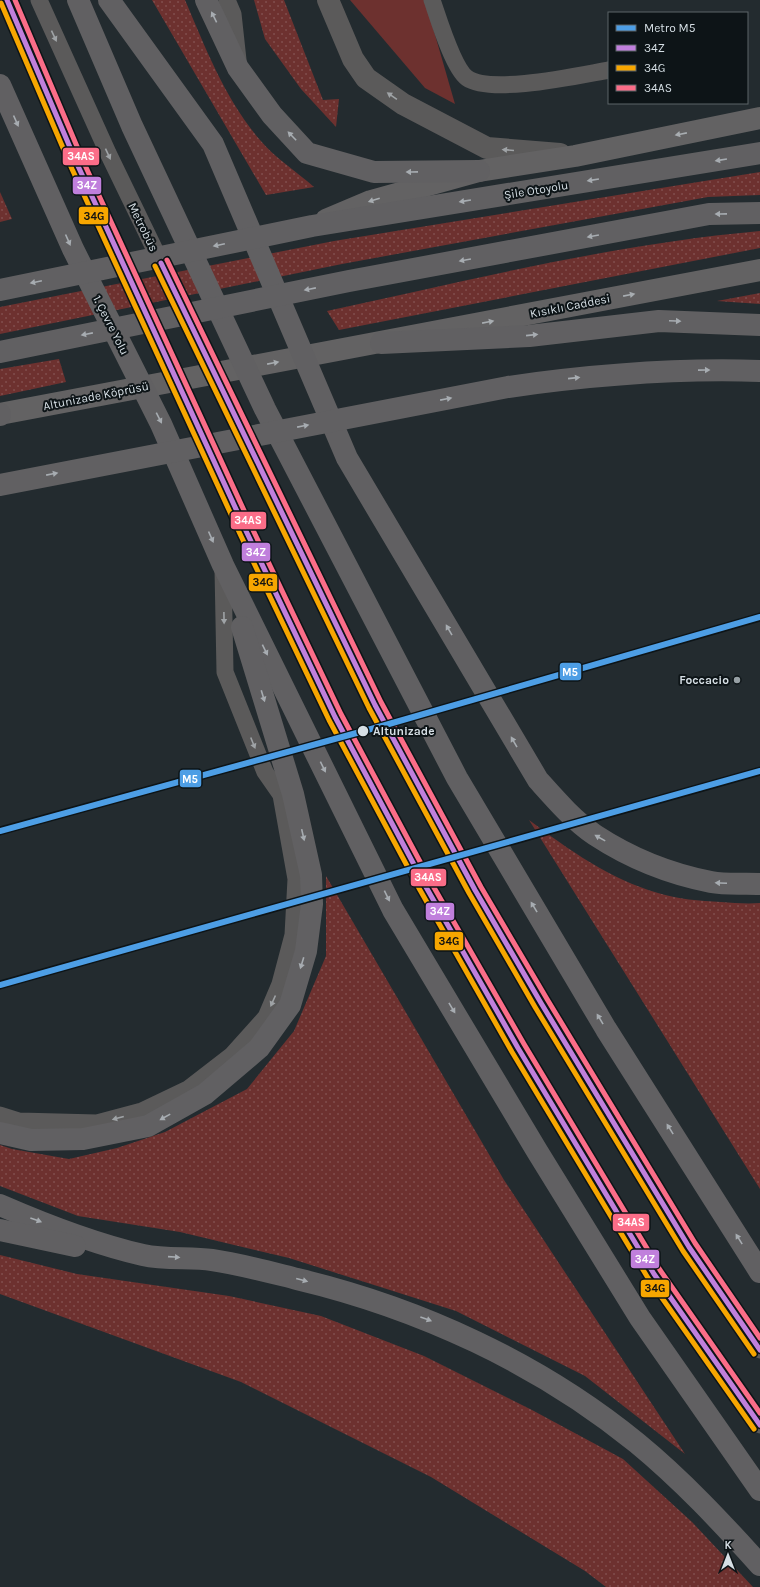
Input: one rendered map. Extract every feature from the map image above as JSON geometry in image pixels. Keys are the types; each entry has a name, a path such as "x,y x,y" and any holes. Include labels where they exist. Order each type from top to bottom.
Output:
{"highway":[{"path":"78,0 132,126 265,409 457,778 606,1030 760,1272"},
{"path":"110,0 213,144 347,458 538,780 563,808 595,835 638,858 669,872 713,882 760,884"},
{"path":"206,0 238,68 272,115 307,153 374,172 479,171"},
{"name":"1. Çevre Yolu","path":"0,85 73,249 162,424 223,565"},
{"name":"Şile Otoyolu","path":"312,226 760,153"},
{"path":"0,352 349,281 709,214 760,213"},
{"path":"0,290 312,226"},
{"path":"381,343 529,336 659,321 760,325"},
{"path":"7,483 508,387 575,378 706,369 760,371"},
{"path":"0,1133 31,1140 83,1139 148,1126 205,1094 259,1048 290,1005 306,952 312,904 311,875 293,794 223,565"},
{"path":"223,565 393,910 537,1152 640,1318 760,1490"},
{"path":"0,1205 75,1234 145,1255"},
{"path":"0,1230 68,1245 145,1255 213,1260 298,1279 362,1296 440,1324 527,1369 577,1400 637,1443 679,1481 760,1566"}],"main road":[{"path":"312,226 371,201 479,171 575,156 760,118"},
{"name":"Kısıklı Caddesi","path":"381,343 760,270"},
{"name":"Altunizade Köprüsü","path":"0,414 381,343"}],"street":[{"path":"328,0 353,59 366,78 403,104 487,148 575,156"}],"lane":[{"path":"7,0 78,166 247,533 335,717 426,886 503,1021 654,1274 760,1425"},
{"name":"Metrobüs","path":"39,0 108,153 375,705 475,890 540,1003 689,1247 760,1350"},
{"path":"227,0 233,14 238,68"},
{"path":"432,0 457,66 467,78 478,82 497,84 538,82 608,70"},
{"path":"0,1115 19,1121 97,1123 142,1111 188,1089 232,1055 266,1017 280,984 293,935 296,879 281,795 265,772 225,672 223,565"}],"shaded area":[{"path":"152,0 185,0 217,73 236,108 260,140 314,187 266,195"},
{"path":"254,0 284,0 323,100 339,99 336,127 301,89 265,39"},
{"path":"350,0 425,0 455,104 425,88"},
{"path":"760,172 760,195 708,197 342,264 0,334 0,307 334,241"},
{"path":"0,192 12,219 0,222"},
{"path":"760,231 760,248 339,330 327,311 542,264 651,245"},
{"path":"760,293 760,304 717,301"},
{"path":"59,359 66,382 0,396 0,369"},
{"path":"529,820 575,853 607,872 640,887 673,897 705,901 760,903 760,1189"},
{"path":"326,876 504,1180 685,1454 585,1376 456,1311 289,1258 180,1232 78,1216 0,1186 0,1145 12,1149 69,1159 117,1148 165,1132 247,1089 294,1031 326,956"},
{"path":"0,1255 77,1274 229,1296 321,1316 424,1356 532,1410 623,1459 692,1522 753,1587 606,1587 585,1571 431,1477 241,1382 0,1294"}],"metro line":[{"name":"M5","path":"0,831 382,726 760,617"},
{"name":"M5","path":"0,985 760,771"}],"transit line":[{"name":"34Z","path":"7,0 78,166 247,533 335,717 426,887 518,1048 654,1274 760,1425"},
{"name":"34AS","path":"15,0 84,163 253,530 341,714 432,884 524,1044 660,1270 760,1413"},
{"name":"34G","path":"1,3 72,169 241,536 329,720 420,890 512,1052 648,1278 754,1429"},
{"name":"34AS","path":"167,260 381,702 481,887 695,1243 760,1338"},
{"name":"34Z","path":"161,263 375,705 475,890 541,1003 689,1247 760,1350"},
{"name":"34G","path":"155,266 369,708 469,893 535,1007 683,1251 754,1354"}],"place":[{"name":"Foccacio","path":"737,680"},
{"name":"Altunizade","path":"363,731"}]}
